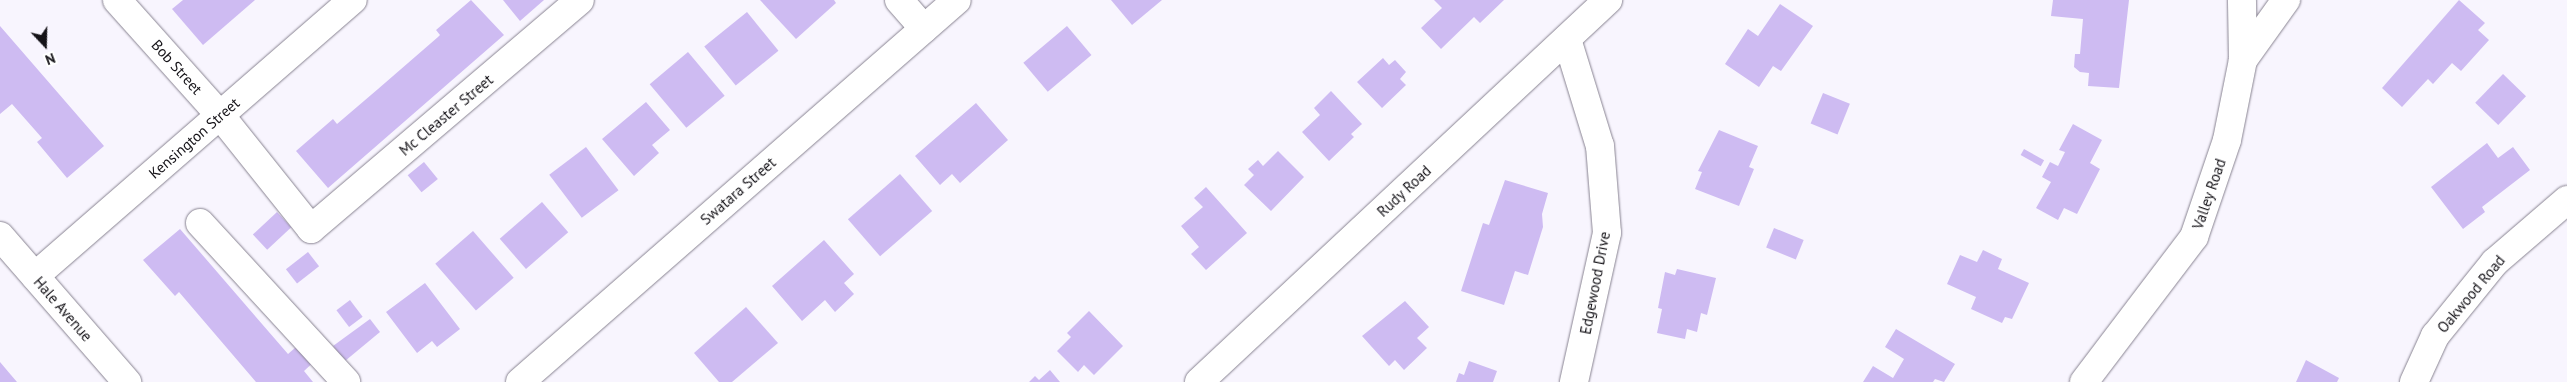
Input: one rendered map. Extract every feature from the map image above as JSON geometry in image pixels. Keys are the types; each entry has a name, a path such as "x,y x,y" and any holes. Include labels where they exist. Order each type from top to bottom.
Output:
{"street":[{"name":"Kensington Street","path":"35,276 353,0"},
{"name":"Mc Cleaster Street","path":"311,229 580,0"},
{"path":"899,0 924,29"},
{"name":"Swatara Street","path":"520,382 957,0"},
{"name":"Rudy Road","path":"1199,382 1608,0"},
{"name":"Valley Road","path":"2084,382 2194,237 2227,140 2243,60 2242,0"},
{"path":"2243,60 2286,0"},
{"name":"Bob Street","path":"124,2 220,115 311,229"},
{"name":"Edgewood Drive","path":"1567,38 1600,146 1607,233 1574,382"},
{"name":"Oakwood Road","path":"2414,382 2435,336 2495,262 2567,200"},
{"path":"200,223 346,382"},
{"name":"Hale Avenue","path":"0,236 127,382"}],"building":[{"path":"183,0 255,0 203,45 172,9"},
{"path":"471,0 504,35 328,188 296,151 333,119 337,124 378,89 438,37 440,35 436,30"},
{"path":"503,0 544,0 520,21"},
{"path":"760,0 834,0 836,3 796,39"},
{"path":"1111,0 1162,0 1132,25"},
{"path":"1434,0 1504,0 1480,23 1474,17 1441,49 1421,28 1442,8"},
{"path":"2053,0 2129,0 2119,88 2088,86 2089,73 2080,72 2074,67 2075,54 2080,54 2083,19 2051,16"},
{"path":"2459,0 2485,23 2478,30 2489,40 2461,71 2452,63 2433,84 2428,79 2402,107 2382,88"},
{"path":"1780,4 1813,26 1781,71 1773,66 1759,87 1725,64 1748,29 1758,36"},
{"path":"747,12 778,51 736,85 704,47"},
{"path":"0,26 104,146 67,178 37,142 42,138 12,104 0,114"},
{"path":"1067,26 1091,55 1048,92 1023,63"},
{"path":"688,52 725,96 686,128 650,84"},
{"path":"1383,58 1389,65 1395,60 1406,72 1400,79 1406,85 1382,108 1357,82"},
{"path":"2503,74 2526,96 2498,125 2475,103"},
{"path":"1331,91 1362,124 1351,134 1354,137 1329,161 1302,132 1320,115 1314,108"},
{"path":"1823,93 1850,104 1838,134 1811,124"},
{"path":"646,102 670,130 652,145 659,153 634,176 602,139"},
{"path":"976,103 1008,140 960,183 952,174 940,185 915,156"},
{"path":"2073,124 2102,140 2090,163 2100,169 2077,214 2064,208 2058,220 2036,208 2051,182 2042,177 2050,162 2058,166 2065,152 2059,150"},
{"path":"1719,130 1758,146 1749,167 1754,169 1739,206 1695,189 1702,172 1698,171"},
{"path":"2487,143 2498,158 2513,147 2530,170 2482,207 2485,212 2463,229 2431,187"},
{"path":"586,147 618,190 582,218 549,175"},
{"path":"2024,149 2044,160 2041,166 2021,155"},
{"path":"1278,151 1304,177 1271,211 1244,185 1254,175 1248,169 1258,160 1263,166"},
{"path":"424,162 438,179 422,192 408,175"},
{"path":"900,174 932,211 880,256 848,219"},
{"path":"1505,180 1548,193 1542,214 1543,227 1528,275 1515,271 1504,305 1461,291 1483,223 1489,225"},
{"path":"1206,187 1247,233 1206,270 1191,254 1199,247 1181,226 1203,207 1194,198"},
{"path":"542,202 568,232 526,269 500,239"},
{"path":"277,212 291,227 267,250 253,235"},
{"path":"1774,228 1804,240 1796,259 1766,247"},
{"path":"180,229 288,354 303,341 318,358 304,371 313,382 256,382 179,292 175,296 143,260"},
{"path":"473,231 514,278 476,311 435,264"},
{"path":"824,240 854,274 844,283 854,294 835,312 825,300 802,321 772,286"},
{"path":"1983,250 2002,259 1998,269 2029,283 2012,319 2005,317 2002,323 1971,309 1976,297 1947,284 1960,255 1977,262"},
{"path":"308,252 319,266 297,283 286,269"},
{"path":"1677,269 1716,278 1707,315 1701,313 1697,332 1687,329 1685,339 1657,333 1662,309 1658,308 1665,272 1675,275"},
{"path":"425,283 460,329 437,347 432,341 417,353 386,312"},
{"path":"350,300 363,317 349,327 336,310"},
{"path":"1405,301 1429,327 1417,338 1427,348 1404,370 1395,360 1389,366 1362,336"},
{"path":"746,307 778,343 732,382 719,382 694,353"},
{"path":"1089,311 1123,346 1094,375 1084,365 1078,372 1057,351 1071,337 1067,333"},
{"path":"370,319 380,332 345,361 333,346"},
{"path":"1896,329 1955,364 1944,382 1935,379 1933,382 1863,382 1873,366 1893,378 1904,359 1885,347"},
{"path":"2306,360 2339,378 2337,382 2296,382"},
{"path":"1469,361 1497,371 1493,382 1456,382 1459,373 1464,375"},
{"path":"0,362 11,375 17,382 0,382"},
{"path":"1050,370 1060,382 1029,382 1035,376 1039,380"}]}
